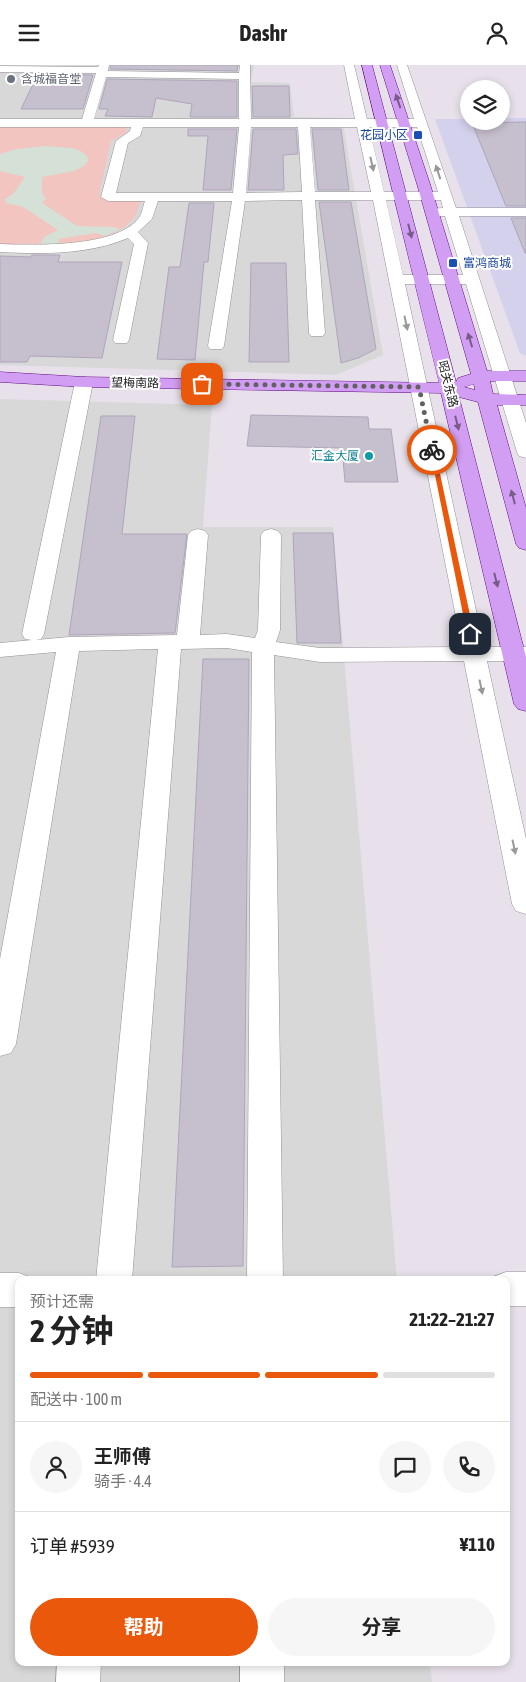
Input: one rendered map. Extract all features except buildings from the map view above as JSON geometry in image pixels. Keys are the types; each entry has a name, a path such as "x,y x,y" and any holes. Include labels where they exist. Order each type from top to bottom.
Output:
{"main road":[{"name":"昭关东路","path":"368,65 449,388 520,654 526,704"},
{"path":"385,65 405,123 481,376 526,544"},
{"path":"449,388 481,376 526,376"},
{"name":"望梅南路","path":"0,377 84,382 449,388"},
{"path":"449,388 487,399 518,400"}],"street":[{"path":"349,65 397,279 526,905"},
{"path":"402,65 446,196 502,376 518,400 526,452"},
{"path":"0,69 244,70 245,124 239,197 216,346"},
{"path":"87,123 102,70"},
{"path":"0,123 422,123"},
{"path":"137,123 136,133 122,141 108,197 446,196"},
{"path":"304,126 317,333"},
{"path":"0,248 76,247 130,232 144,220 153,197"},
{"path":"432,212 526,213"},
{"path":"121,340 141,243 130,232"},
{"path":"397,279 472,280"},
{"path":"32,640 84,382"},
{"path":"114,1276 179,642 198,535"},
{"path":"265,1276 263,647 269,630 271,535"},
{"path":"0,650 32,640 69,644 227,641 320,655 520,654"},
{"path":"0,1044 69,644"},
{"path":"510,1289 526,1289"},
{"path":"0,1291 15,1291"},
{"path":"78,1682 80,1666"},
{"path":"262,1666 262,1682"}],"shaded area":[{"name":"花园小区","path":"0,65 254,65 251,82 290,83 294,117 342,118 383,355 336,375 0,365"},
{"name":"富鸿商城","path":"510,118 526,118 526,356 520,353 435,119 460,119 460,130 510,130"},
{"path":"127,124 126,133 111,141 99,194 105,197 140,200 135,217 122,229 104,237 82,242 37,246 0,246 0,125"},
{"path":"45,146 72,148 81,151 87,156 88,161 84,166 74,171 42,177 42,194 46,198 42,203 77,226 120,229 105,236 96,233 58,239 61,246 42,248 41,243 44,237 58,230 23,207 6,203 5,199 13,194 25,177 0,171 0,154 17,149"},
{"path":"0,399 212,405 203,527 333,527 397,1276 15,1276 15,1666 430,1666 432,1682 0,1682"}],"way so far":[{"path":"202,384 419,387 432,450"}],"place":[{"name":"含城福音堂","path":"11,79"},
{"name":"花园小区","path":"418,135"},
{"name":"富鸿商城","path":"453,263"},
{"name":"汇金大厦","path":"369,456"}],"route":[{"path":"432,450 470,634"}]}
